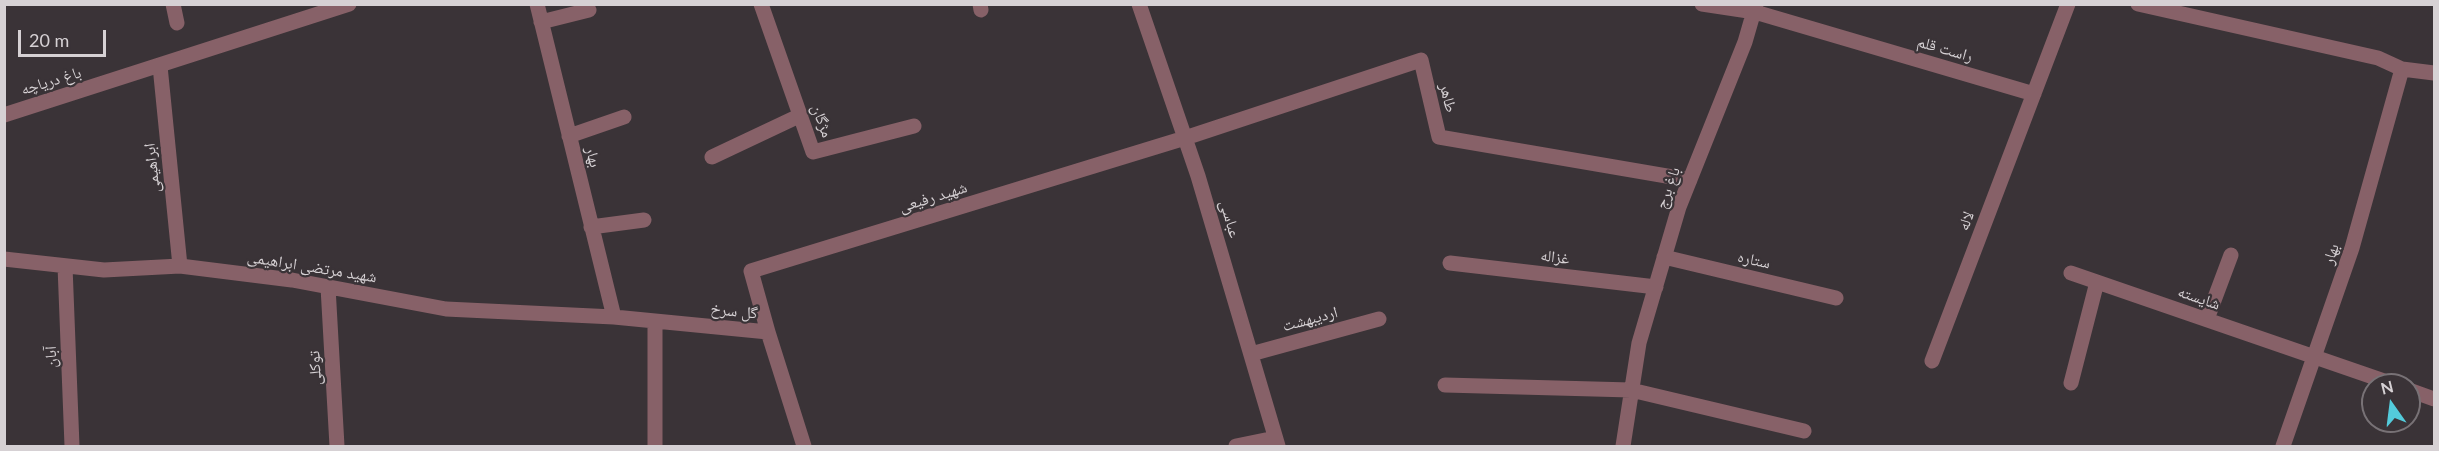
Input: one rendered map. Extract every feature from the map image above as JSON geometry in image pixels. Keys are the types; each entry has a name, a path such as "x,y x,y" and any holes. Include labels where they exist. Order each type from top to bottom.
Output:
{"street":[{"path":"173,4 177,23"},
{"name":"باغ دریاچه","path":"4,115 349,4"},
{"name":"بهار","path":"537,4 614,317"},
{"name":"مژگان","path":"761,4 813,152 914,126"},
{"name":"عباسی","path":"1138,4 1185,138 1276,442"},
{"path":"1701,4 1755,8"},
{"path":"2034,94 2068,4"},
{"path":"2138,4 2378,58 2402,69 2434,73"},
{"name":"راست قلم","path":"1755,8 2034,94"},
{"name":"باغ برج","path":"1623,447 1639,343 1664,257 1690,180 1745,42 1755,8"},
{"path":"541,22 589,10"},
{"name":"طاهر","path":"1185,138 1421,60 1439,137 1690,180"},
{"name":"ابراهیمی","path":"160,66 180,266"},
{"name":"بهار","path":"2283,447 2352,248 2402,69"},
{"name":"لاله","path":"1932,361 2034,94"},
{"path":"712,157 801,115"},
{"path":"569,136 624,117"},
{"name":"شهید رفیعی","path":"768,332 751,271 1185,138"},
{"path":"591,227 644,220"},
{"path":"2206,319 2230,255"},
{"name":"ستاره","path":"1664,257 1836,298"},
{"name":"شهید مرتضی ابراهیمی","path":"4,260 104,270 180,266 328,287 446,309 614,317"},
{"name":"غزاله","path":"1450,263 1656,287"},
{"name":"آبان","path":"65,266 72,447"},
{"name":"شایسته","path":"2071,273 2315,356"},
{"path":"2071,383 2097,282"},
{"name":"توکلی","path":"328,287 337,447"},
{"name":"گل سرخ","path":"614,317 768,332 804,447"},
{"name":"اردیبهشت","path":"1251,354 1379,319"},
{"path":"655,321 655,447"},
{"path":"2315,356 2362,373"},
{"path":"1445,385 1631,390 1804,431"},
{"path":"1236,447 1276,442"}]}
